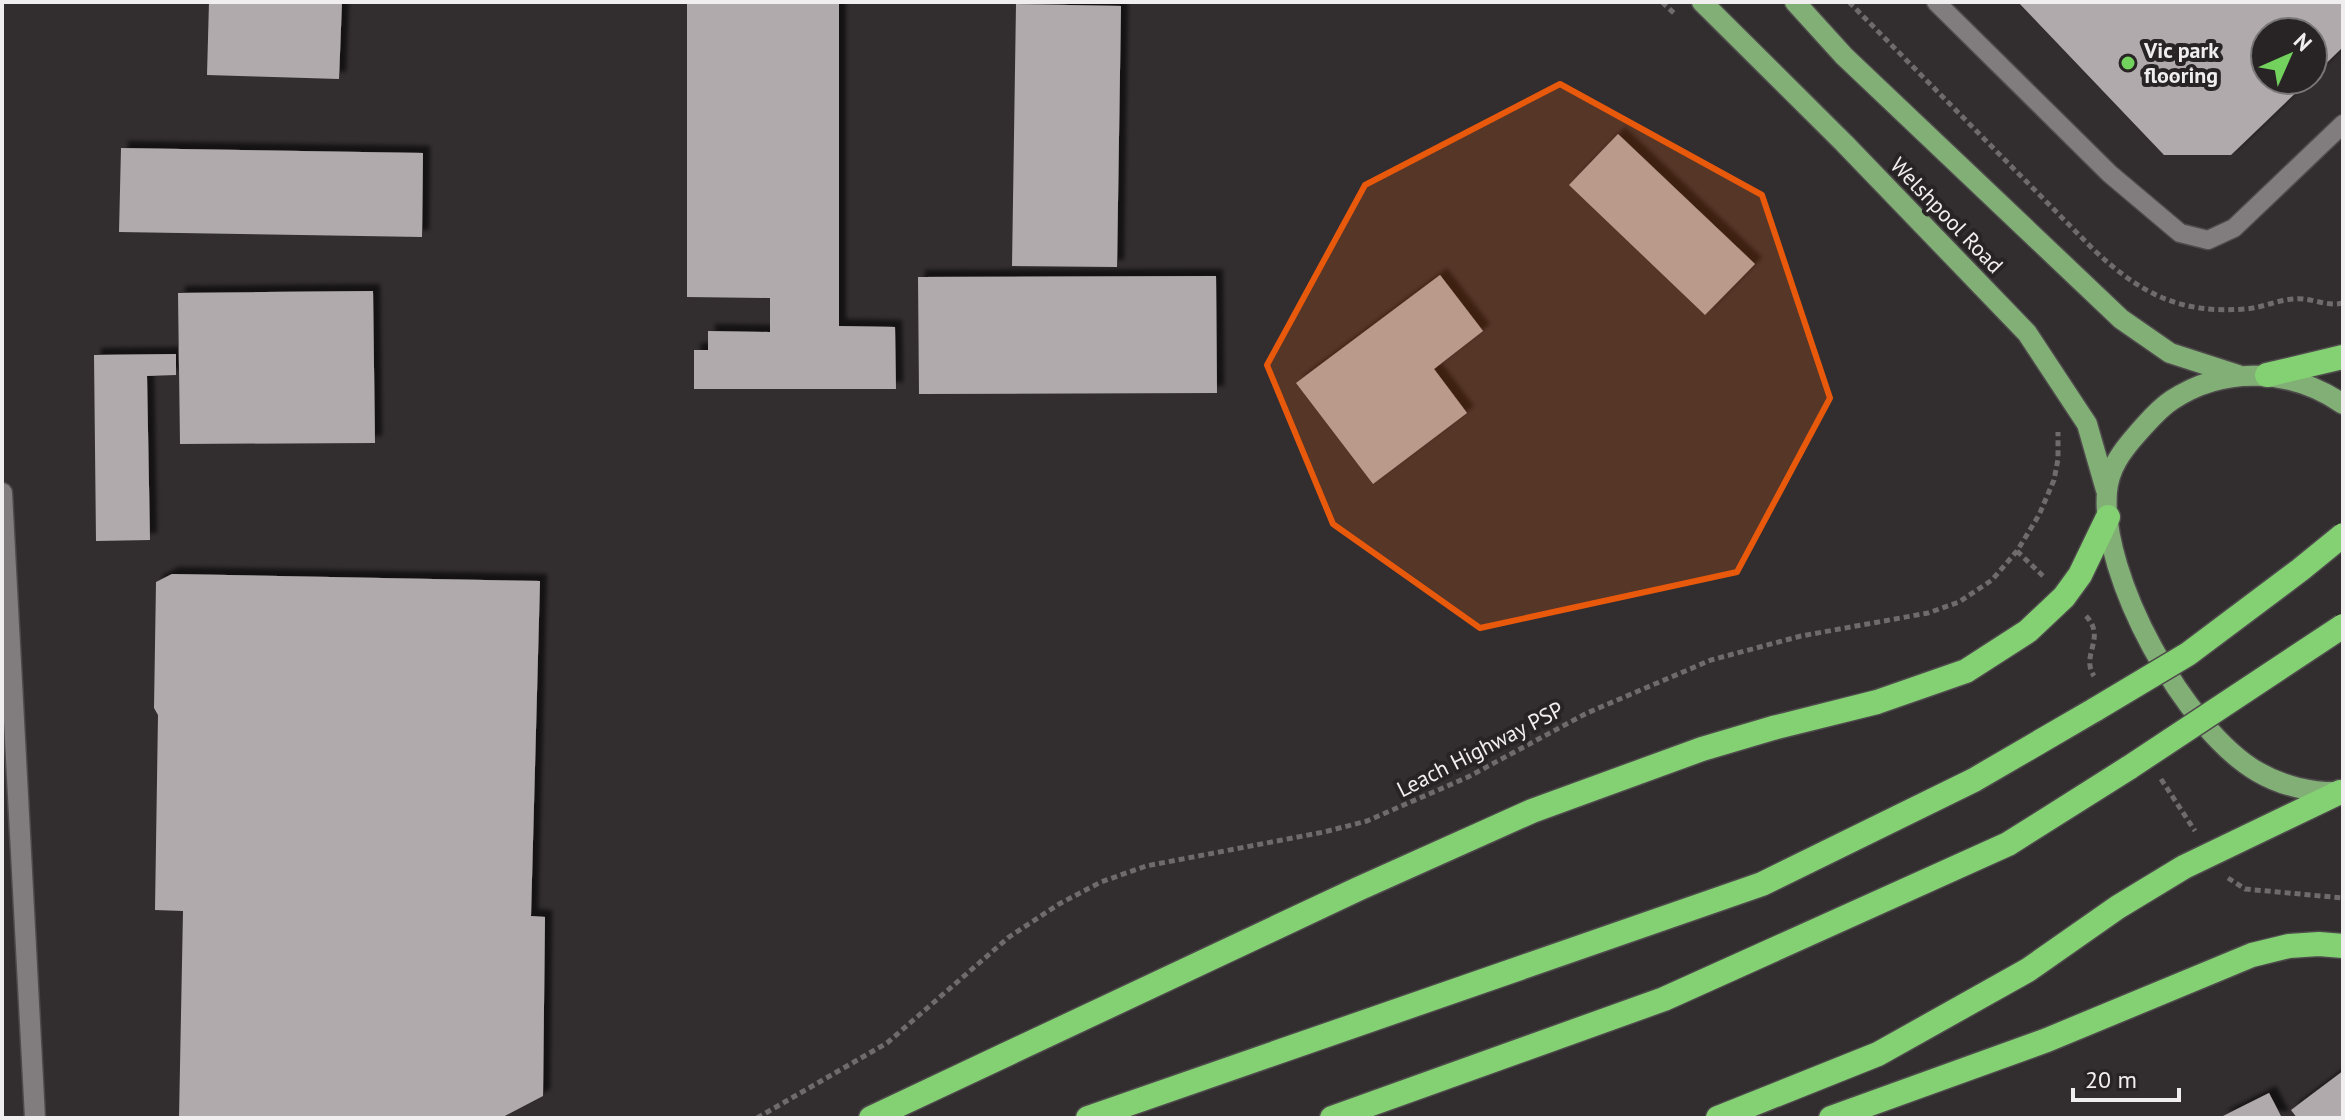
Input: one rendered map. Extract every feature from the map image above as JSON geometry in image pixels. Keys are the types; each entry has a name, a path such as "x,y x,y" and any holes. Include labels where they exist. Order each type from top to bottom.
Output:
{"highway":[{"path":"2267,375 2343,357"},
{"path":"871,1118 1358,889 1532,811 1702,749 1877,702 1966,671 2028,631 2064,597 2080,575 2108,506"},
{"path":"1088,1118 1762,884 1974,780 2188,654 2343,535"},
{"path":"1332,1118 1664,999 2008,844 2343,626"},
{"path":"1718,1118 1878,1054 2028,970 2118,907 2184,867 2342,793"},
{"path":"1831,1118 2047,1040 2252,955 2289,946 2343,946"}],"main road":[{"name":"Welshpool Road","path":"1702,2 1844,143 2027,333 2087,424 2108,506 2116,566 2144,632 2176,687 2199,716 2229,750 2258,772 2318,793 2342,793"},
{"name":"Welshpool Road","path":"1795,2 1844,56 2121,319 2170,353 2238,375"},
{"path":"2108,506 2111,475 2119,456 2158,411 2187,391 2238,375 2267,375 2314,386 2343,404"}],"street":[{"path":"2,493 35,1118"}],"lane":[{"path":"1936,2 2110,174 2180,233 2208,240 2234,228 2343,124"}],"path":[{"path":"1849,2 2094,250 2137,286 2161,299 2186,307 2211,310 2249,309 2299,298 2325,304 2343,303"},
{"name":"Leach Highway PSP","path":"757,1118 887,1043 1009,937 1059,904 1101,882 1146,866 1367,821 1468,777 1587,713 1711,660 1801,636 1928,613 1959,602 1992,580 2017,551 2048,496 2058,459"}],"highlighted area":[{"path":"1560,84 1762,195 1830,398 1737,572 1480,628 1333,524 1267,365 1365,185"}],"building":[{"path":"209,2 342,2 339,79 207,75"},
{"path":"687,2 839,2 839,326 895,327 896,389 694,389 694,350 708,350 708,331 770,332 770,298 687,297"},
{"path":"2018,2 2343,2 2343,47 2329,61 2329,16 2249,16 2249,96 2292,96 2231,155 2164,155"},
{"path":"1016,4 1121,6 1117,267 1012,266"},
{"path":"1618,134 1755,264 1705,315 1569,185"},
{"path":"121,148 423,153 422,237 119,232"},
{"path":"1440,275 1483,331 1434,369 1467,413 1373,484 1296,383"},
{"path":"1216,276 1217,393 919,394 918,277"},
{"path":"373,291 375,443 180,444 178,293"},
{"path":"176,354 176,375 147,376 150,540 96,541 94,355"},
{"path":"172,574 540,581 531,916 545,917 543,1096 501,1118 179,1118 183,911 155,910 158,715 154,708 156,582"},
{"path":"2343,1071 2343,1118 2297,1118 2291,1110"},
{"path":"2269,1093 2282,1118 2219,1118"}],"place":[{"name":"Vic park flooring","path":"2128,63"}]}
